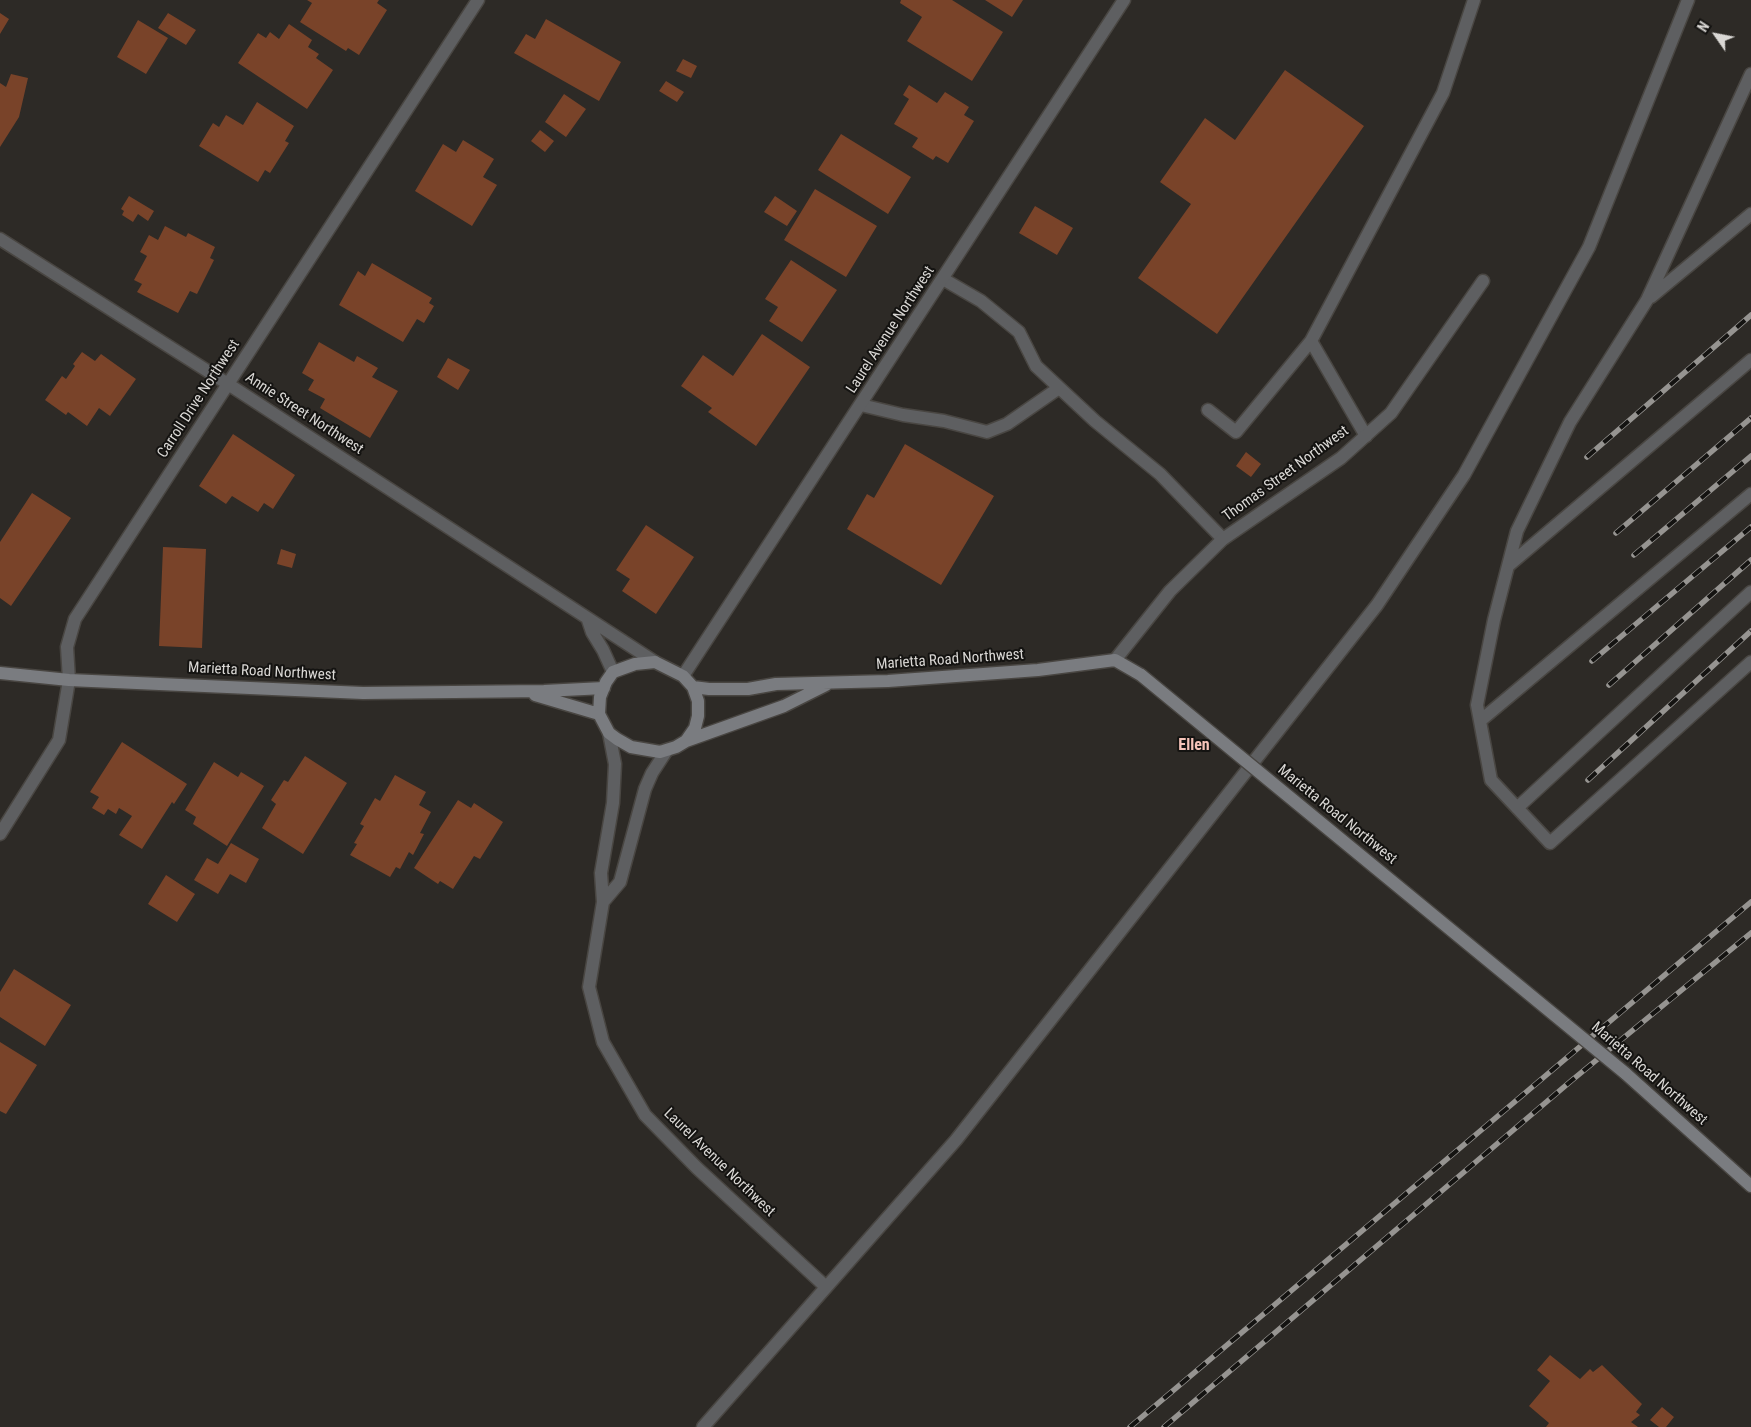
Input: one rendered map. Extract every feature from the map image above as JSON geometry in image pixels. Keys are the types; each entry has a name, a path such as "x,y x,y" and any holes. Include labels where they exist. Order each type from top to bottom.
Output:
{"main road":[{"name":"Marietta Road Northwest","path":"693,687 748,689 776,684 888,681 1038,670 1115,660 1141,675 1625,1073 1751,1186"},
{"path":"655,662 683,676 693,687 698,701 698,716 695,728 686,740 676,748 660,752 646,751 631,747 609,733 600,714 600,697 613,672 635,664 655,662"},
{"name":"Marietta Road Northwest","path":"0,673 70,680 363,693 523,692 604,688"},
{"name":"Marietta Road Northwest","path":"686,740 784,706 831,683"},
{"name":"Marietta Road Northwest","path":"523,692 600,714"}],"street":[{"name":"Carroll Drive Northwest","path":"0,834 59,740 70,680 67,647 75,619 478,0"},
{"name":"Laurel Avenue Northwest","path":"683,676 1124,0"},
{"path":"1208,410 1236,432 1310,341 1443,93 1474,0"},
{"path":"703,1427 956,1140 1377,605 1464,474 1589,248 1688,0"},
{"path":"1751,74 1647,300 1570,422 1517,531 1494,620 1477,705 1491,780 1550,843 1751,662"},
{"path":"1647,300 1751,214"},
{"name":"Annie Street Northwest","path":"0,239 228,384 655,662"},
{"path":"943,279 982,301 1019,332 1036,366 1095,421 1160,474 1223,538"},
{"name":"Thomas Street Northwest","path":"1115,660 1170,591 1223,538 1341,458 1391,413 1482,281"},
{"path":"1310,341 1366,436"},
{"path":"1508,566 1751,360"},
{"path":"861,404 987,432 1008,424 1059,388"},
{"path":"1480,721 1751,494"},
{"path":"1517,808 1751,592"},
{"path":"588,620 592,632 613,672"},
{"name":"Laurel Avenue Northwest","path":"609,733 616,764 613,803 601,873 603,902 589,987 603,1042 645,1115 697,1168 826,1287"},
{"path":"603,902 620,882 645,789 652,773 668,750"}],"building":[{"path":"307,0 379,0 377,3 387,10 359,55 348,48 346,51 300,22 312,3"},
{"path":"901,0 952,0 1003,32 972,81 907,41 922,17 900,3"},
{"path":"985,0 1023,0 1012,17"},
{"path":"0,13 9,19 0,34"},
{"path":"168,13 196,30 186,45 158,28"},
{"path":"546,19 621,62 599,101 514,53 526,34 535,39"},
{"path":"138,20 168,38 146,74 117,57"},
{"path":"289,24 312,40 308,47 319,54 316,58 333,70 307,109 238,63 258,33 266,38 270,32 279,39"},
{"path":"683,59 697,66 691,78 676,71"},
{"path":"1285,70 1364,126 1217,334 1138,278 1191,204 1160,182 1205,118 1235,140"},
{"path":"11,74 28,78 19,117 0,147 0,83 6,87"},
{"path":"666,81 684,92 677,102 659,91"},
{"path":"909,85 937,103 945,92 969,107 964,115 974,121 948,163 936,156 933,160 912,147 918,138 894,124 909,99 903,95"},
{"path":"564,94 586,109 566,137 545,122"},
{"path":"257,102 294,126 285,141 289,143 270,173 265,170 258,182 199,146 213,123 219,127 226,115 243,125"},
{"path":"540,130 554,141 545,152 531,141"},
{"path":"841,134 911,177 888,214 818,170"},
{"path":"463,140 494,159 483,177 497,185 472,226 415,191 443,144 456,152"},
{"path":"815,189 877,226 846,277 784,240"},
{"path":"129,196 154,211 148,221 138,214 133,222 122,215 124,211 121,209"},
{"path":"775,196 797,211 787,226 764,212"},
{"path":"1035,206 1073,228 1057,255 1019,233"},
{"path":"165,226 186,237 188,233 215,247 210,258 214,260 197,294 190,291 178,313 137,292 142,284 134,280 147,256 140,252 149,235 158,240"},
{"path":"791,260 837,290 802,342 769,321 778,307 765,299"},
{"path":"372,263 432,298 429,303 434,306 424,323 417,319 403,342 339,305 358,271 365,276"},
{"path":"762,334 810,367 756,446 708,412 712,408 681,386 703,355 733,376"},
{"path":"319,342 354,362 357,356 378,368 372,377 398,391 370,438 320,408 325,399 308,390 314,380 302,373"},
{"path":"82,352 95,361 101,354 136,379 110,416 99,408 87,426 68,412 66,415 45,400 62,376 66,379 75,366 73,364"},
{"path":"448,358 470,370 458,390 437,377"},
{"path":"233,434 295,475 273,509 264,503 258,512 232,496 226,504 199,486"},
{"path":"905,444 994,496 941,585 847,529 867,494 874,498"},
{"path":"1246,452 1261,464 1251,477 1236,466"},
{"path":"32,493 71,518 11,606 0,598 0,542"},
{"path":"646,525 694,557 656,614 622,591 630,579 616,570"},
{"path":"163,547 206,549 202,648 159,646"},
{"path":"281,549 296,554 292,568 277,564"},
{"path":"122,742 187,784 174,804 172,802 142,849 119,835 132,816 119,808 116,814 108,809 104,815 92,808 99,797 90,792"},
{"path":"305,756 347,783 303,854 262,828 276,804 271,800 284,780 288,782"},
{"path":"214,762 238,777 241,772 264,786 227,846 193,824 196,817 185,810"},
{"path":"395,775 426,792 419,805 431,812 420,833 424,834 413,855 409,852 400,869 396,867 390,877 350,855 357,844 354,843 364,826 360,824 375,798 380,801"},
{"path":"458,800 471,808 474,803 503,822 480,859 474,856 453,889 440,881 438,884 414,868"},
{"path":"231,843 259,859 246,883 230,874 218,894 194,880 207,858 218,864"},
{"path":"166,875 195,894 177,922 148,904"},
{"path":"14,969 71,1005 45,1046 0,1017 0,992"},
{"path":"0,1042 37,1065 6,1114 0,1111"},
{"path":"1550,1355 1580,1379 1590,1369 1593,1372 1602,1365 1642,1404 1636,1412 1640,1415 1631,1422 1638,1427 1546,1427 1549,1423 1529,1406 1550,1381 1537,1370"},
{"path":"1662,1407 1674,1417 1666,1427 1659,1427 1650,1420"}],"railway":[{"path":"1587,457 1751,315"},
{"path":"1616,533 1751,418"},
{"path":"1634,555 1751,456"},
{"path":"1592,661 1751,527"},
{"path":"1609,685 1751,560"},
{"path":"1588,780 1751,631"},
{"path":"1130,1427 1751,902"},
{"path":"1164,1427 1571,1081 1751,933"}],"district":[{"name":"Ellen","path":"1194,746"}]}
